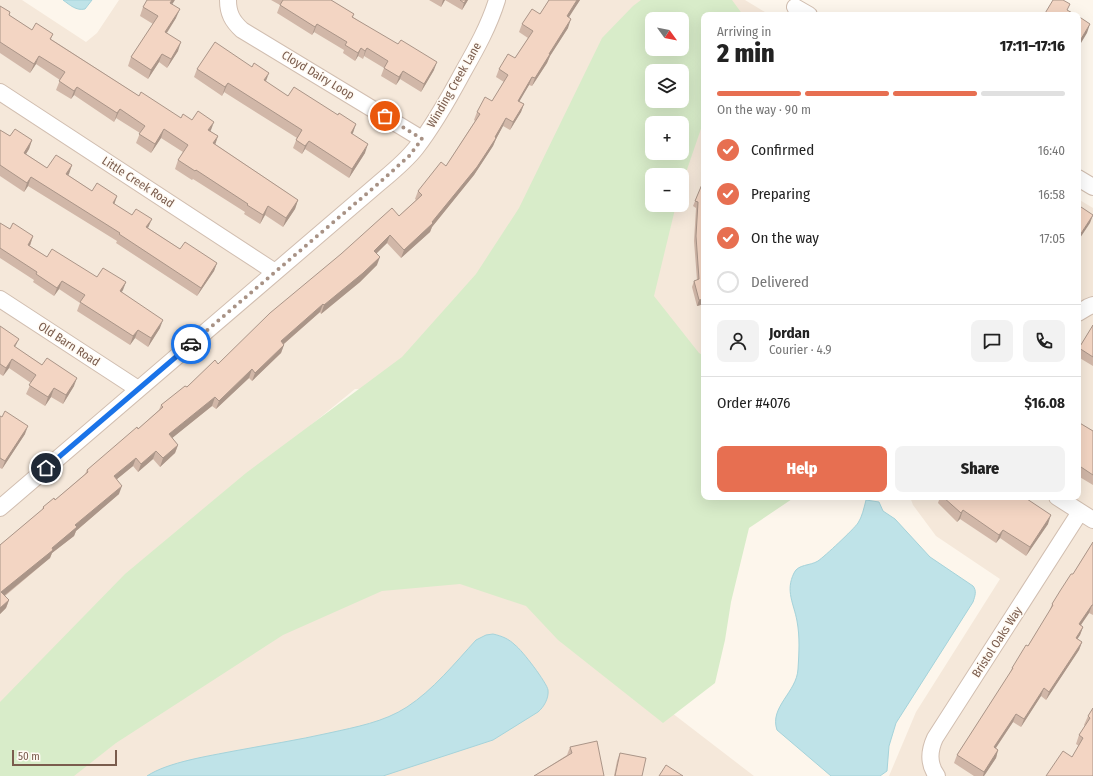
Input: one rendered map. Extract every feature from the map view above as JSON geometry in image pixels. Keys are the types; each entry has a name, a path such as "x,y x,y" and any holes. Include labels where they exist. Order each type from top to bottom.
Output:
{"street":[{"name":"Cloyd Dairy Loop","path":"228,0 232,18 242,30 422,139"},
{"name":"Winding Creek Lane","path":"0,507 394,171 409,156 438,116 486,28 497,0"},
{"path":"795,7 804,12"},
{"name":"Little Creek Road","path":"0,92 275,272"},
{"path":"1081,180 1093,187"},
{"name":"Old Barn Road","path":"0,299 138,389"},
{"path":"1081,311 1093,305"},
{"path":"1062,500 1087,516"},
{"name":"Bristol Oaks Way","path":"937,776 933,770 930,758 931,748 935,738 1087,516"}],"shaded area":[{"path":"0,0 22,0 86,42 97,33 119,0 745,0 765,12 701,12 701,427 461,388 355,389 311,425 551,620 754,776 0,776"},
{"path":"1081,201 1093,208 1093,776 889,776 916,712 1000,579 936,536 913,505 911,500 1081,500"}],"green space":[{"path":"641,0 732,0 741,12 701,12 701,129 688,168 645,168 645,212 674,212 654,296 701,354 701,500 791,500 749,528 731,602 725,640 715,683 663,723 558,640 526,606 460,584 382,591 283,635 116,743 74,776 0,776 0,702 125,574 246,473 402,357 476,274 519,208 602,38 633,6"}],"water":[{"path":"63,0 92,0 85,9 79,9"},
{"path":"866,500 879,502 883,511 895,519 930,557 973,586 975,594 973,602 896,723 889,746 887,771 880,776 831,776 777,730 777,714 793,685 798,669 799,633 790,586 794,573 798,568 818,561 839,543 858,523"},
{"path":"493,634 508,639 523,653 547,686 548,696 546,702 538,712 493,740 383,776 147,776 166,767 189,760 349,729 389,717 407,707 426,693 476,640 486,635"}],"building":[{"path":"147,0 172,0 170,3 180,9 165,32 181,42 171,59 162,54 151,70 131,57 158,16 143,7"},
{"path":"283,0 331,0 354,14 352,17 398,44 401,40 437,62 424,84 403,71 399,77 384,68 388,61 367,48 365,51 361,48 358,53 345,45 347,42 317,24 315,27 280,5"},
{"path":"549,0 577,0 567,16 571,19 535,78 532,77 518,101 524,104 513,122 506,118 495,137 496,138 477,167 432,222 433,223 404,250 390,235 374,251 380,257 363,273 324,305 323,304 281,341 284,345 255,373 252,369 219,401 215,397 169,434 178,445 163,458 156,451 141,464 136,458 114,476 122,486 75,525 77,527 52,548 53,550 1,592 9,600 0,608 0,545 44,508 43,507 54,498 55,500 88,472 87,470 137,427 138,429 163,407 161,405 185,386 187,387 215,360 218,364 270,313 341,254 392,208 399,216 422,195 418,191 441,162 446,166 480,114 477,112 485,97 492,101 508,75 499,69 508,54 515,58 533,31 522,24 532,9 540,14"},
{"path":"1053,0 1063,0 1070,4 1067,10 1071,12 1046,12"},
{"path":"0,6 10,12 9,15 32,30 36,23 53,34 50,39 139,96 141,92 181,118 183,114 192,120 198,111 214,122 208,130 218,136 213,143 298,200 286,218 268,206 263,215 196,170 195,171 178,160 188,145 164,129 155,144 139,134 145,126 120,109 117,113 77,87 74,91 59,81 65,72 39,56 34,64 0,42"},
{"path":"1081,18 1090,24 1081,39"},
{"path":"215,42 252,67 254,63 269,73 264,80 288,96 294,87 338,115 339,113 356,124 351,133 368,144 352,169 309,141 305,146 296,140 302,130 228,83 225,87 197,69"},
{"path":"15,129 32,140 24,153 47,168 56,155 72,165 66,174 92,191 97,183 117,196 113,203 132,215 136,209 152,219 146,227 180,249 185,242 217,263 201,288 119,234 120,233 31,177 27,183 0,165 0,130 10,136"},
{"path":"701,187 701,300 699,300 694,281 699,279 696,236 698,202 695,201"},
{"path":"1081,207 1093,215 1081,233"},
{"path":"0,223 10,229 13,223 33,236 28,245 47,257 52,249 97,277 103,268 126,282 120,291 163,320 151,338 138,330 133,336 80,302 85,295 62,281 57,288 36,274 37,272 0,248"},
{"path":"1093,325 1093,357 1081,349 1081,345"},
{"path":"0,326 19,339 14,346 42,365 47,358 77,378 66,395 54,388 48,397 29,385 36,375 12,359 6,368 0,364"},
{"path":"5,411 28,426 5,461 0,458 0,416 2,417"},
{"path":"1081,424 1093,431 1093,475 1081,467"},
{"path":"946,500 1028,500 1051,515 1030,547 1003,530 999,535 963,510 961,513"},
{"path":"1093,542 1093,605 1079,624 1083,627 1076,638 1082,642 1049,692 1044,688 1024,719 1016,714 994,747 998,750 984,772 957,755 1013,668 1026,645 1028,646 1060,591 1071,574 1073,574"},
{"path":"1093,708 1093,776 1046,776 1063,751 1072,757 1083,738 1079,735 1090,718 1088,716"},
{"path":"597,741 604,776 534,776 572,753 570,747"},
{"path":"620,753 646,758 642,776 615,776"},
{"path":"666,765 683,776 659,776"}],"way so far":[{"path":"191,344 378,184 416,149 422,139 385,116"}],"route":[{"path":"46,468 191,344"}]}
